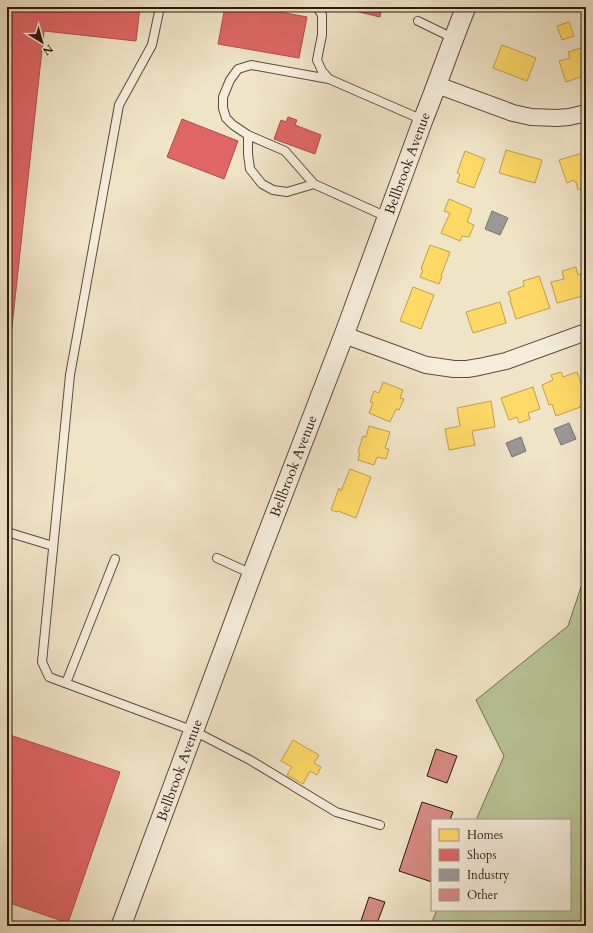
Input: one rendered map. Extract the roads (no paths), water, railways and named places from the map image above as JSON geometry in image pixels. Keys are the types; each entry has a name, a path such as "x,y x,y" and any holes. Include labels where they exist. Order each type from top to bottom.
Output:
{"street":[{"name":"Bellbrook Avenue","path":"121,926 252,574 344,335 453,38 466,7"},
{"path":"437,85 513,113 531,117 557,118 586,113"},
{"path":"344,335 426,365 454,369 467,369 479,368 506,361 586,332"}],"lane":[{"path":"160,7 152,45 120,105 70,375 42,662 49,677 194,731 250,760 336,812 380,825"},
{"path":"317,7 322,15 322,35 317,60 322,71 330,79"},
{"path":"418,21 453,38"},
{"path":"387,217 314,184 285,151 248,135 233,125 226,118 222,97 230,80 238,69 251,65 330,79 423,120"},
{"path":"248,135 250,169 262,184 273,190 287,192 314,184"},
{"path":"7,532 53,546"},
{"path":"217,558 252,574"},
{"path":"66,683 115,559"}]}
